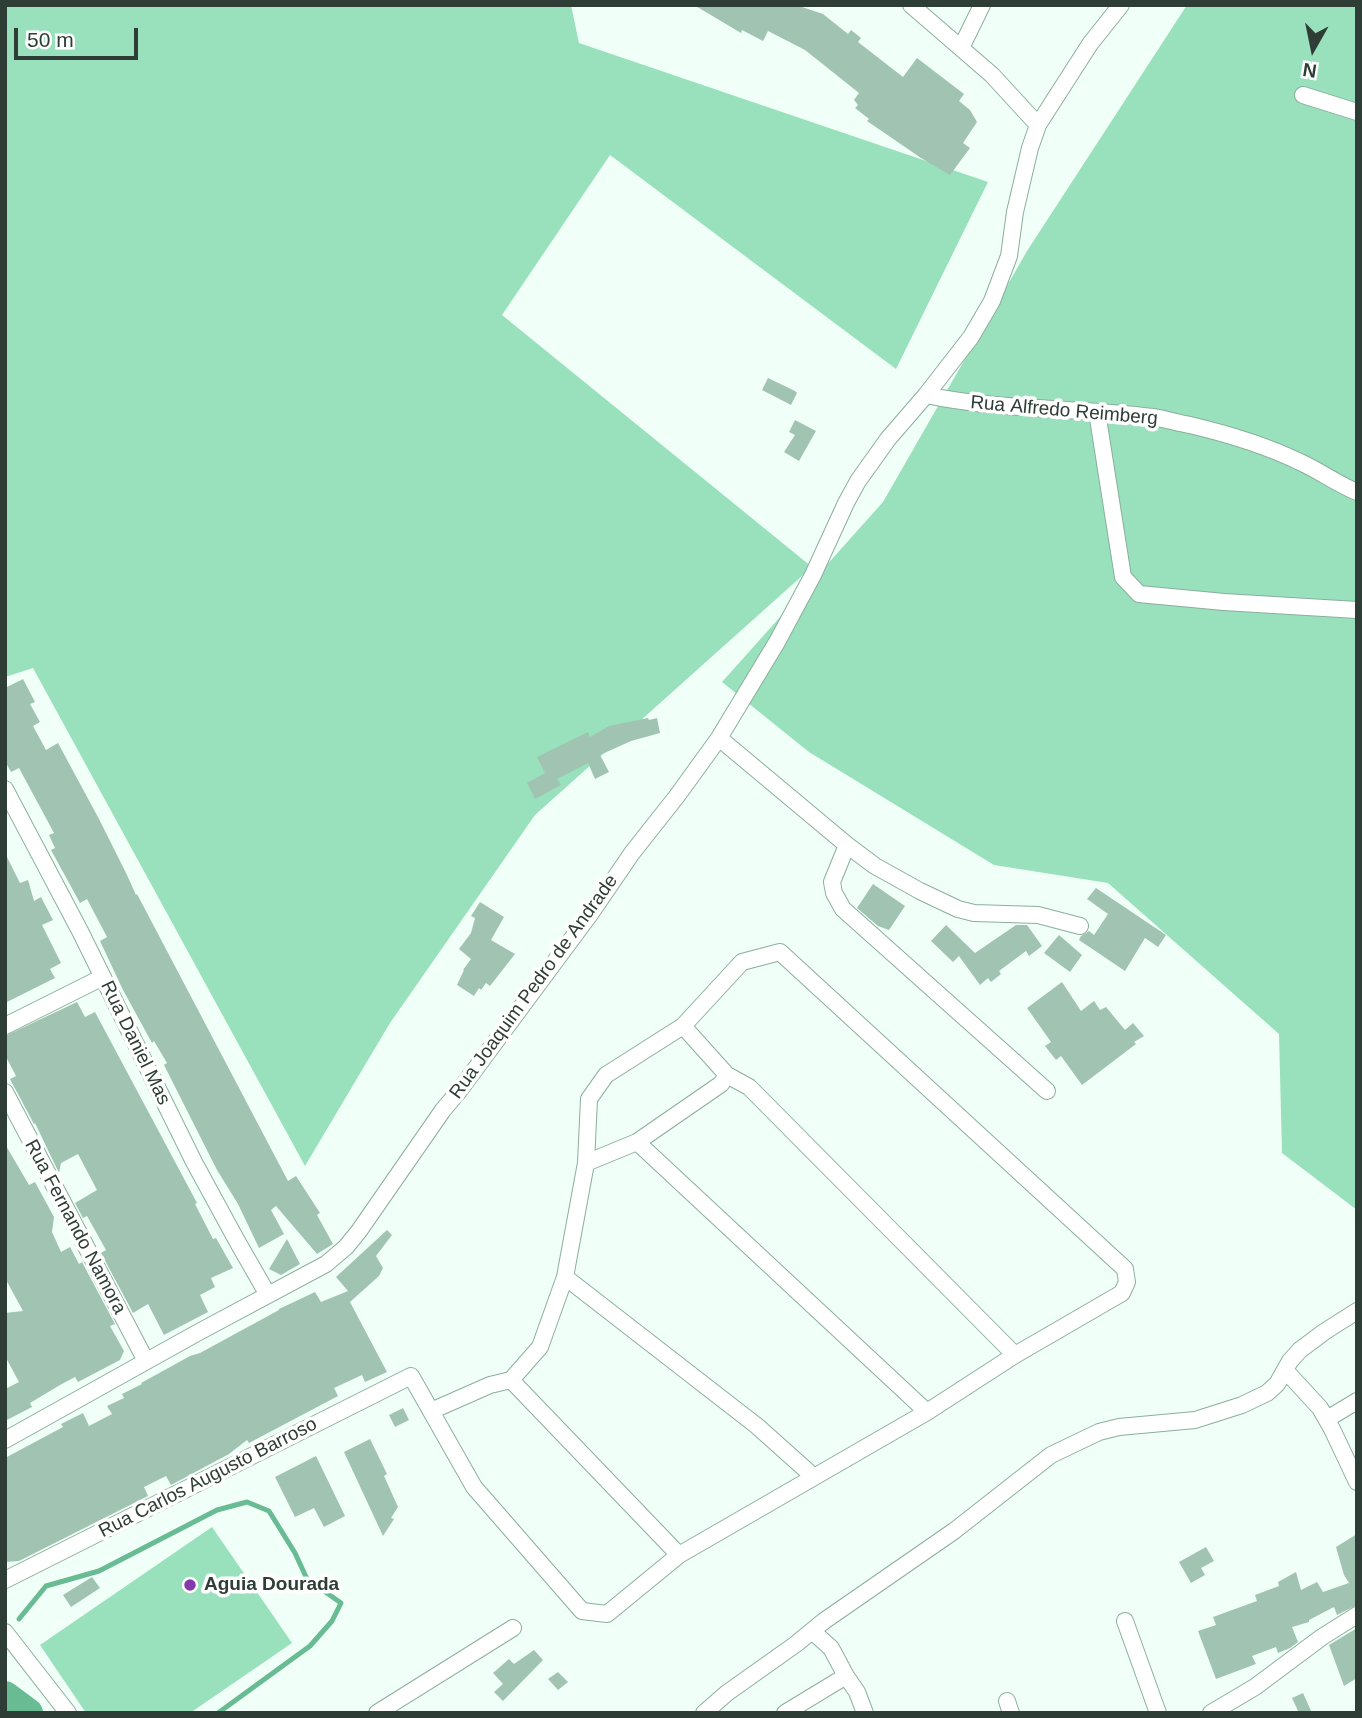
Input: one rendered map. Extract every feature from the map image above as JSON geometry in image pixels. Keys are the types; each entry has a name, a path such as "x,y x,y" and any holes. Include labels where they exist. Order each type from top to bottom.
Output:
{"street":[{"path":"911,5 992,75 1038,125"},
{"path":"961,48 982,5"},
{"name":"Rua Joaquim Pedro de Andrade","path":"5,1440 146,1361 296,1282 326,1264 352,1239 443,1110 719,738 777,642 858,481 888,439 971,337 992,301 1009,256 1018,201 1038,125 1090,44 1121,5"},
{"path":"1303,95 1357,112"},
{"name":"Rua Alfredo Reimberg","path":"926,395 976,404 1155,417 1264,446 1357,492"},
{"path":"1097,412 1124,577 1139,594 1357,610"},
{"path":"719,738 847,845 875,866 920,891 958,909 974,913 1038,915 1080,926"},
{"name":"Rua Daniel Mas","path":"5,789 103,977 194,1162 268,1295"},
{"path":"847,845 832,882 834,893 843,909 1047,1090"},
{"path":"780,952 1125,1269 1127,1282 1122,1293 1015,1355 927,1412 679,1555 607,1614 582,1611 474,1487 431,1411 490,1385 511,1380 540,1348 565,1277 586,1163 589,1099 606,1075 683,1026 742,962 780,952"},
{"path":"5,1026 103,977"},
{"path":"683,1026 727,1075 749,1087 1015,1355"},
{"path":"586,1163 637,1142 720,1084 727,1075"},
{"name":"Rua Fernando Namora","path":"5,1092 146,1361"},
{"path":"637,1142 927,1412"},
{"path":"565,1277 757,1426 814,1477"},
{"path":"704,1713 812,1631 954,1531 1051,1455 1099,1432 1119,1427 1195,1420 1242,1405 1267,1393 1277,1384 1290,1361 1309,1342 1357,1311"},
{"path":"1285,1370 1320,1408 1357,1482"},
{"name":"Rua Carlos Augusto Barroso","path":"5,1580 411,1376 431,1411"},
{"path":"511,1380 679,1555"},
{"path":"1327,1419 1357,1401"},
{"path":"1211,1713 1255,1688 1322,1637 1357,1615"},
{"path":"1125,1621 1158,1713"},
{"path":"377,1713 513,1628"},
{"path":"812,1631 831,1648 857,1692 865,1713"},
{"path":"5,1632 68,1713"},
{"path":"785,1713 846,1676"}],"green space":[{"path":"5,5 571,5 579,43 988,182 896,369 610,155 502,315 812,567 535,815 390,1023 305,1166 33,668 5,677"},
{"path":"1187,5 1357,5 1357,1210 1282,1153 1279,1034 1108,883 994,865 809,752 722,682 883,502 1027,251"},
{"name":"Aguia Dourada","path":"212,1527 292,1643 190,1713 86,1713 40,1645"}],"building":[{"path":"694,5 796,5 823,14 848,34 851,30 861,38 858,42 903,77 917,58 964,94 959,101 970,110 977,122 963,143 970,148 950,175 867,121 869,119 855,108 858,105 854,100 859,93 805,50 768,31 763,41 742,30 741,33"},
{"path":"768,378 797,393 791,405 762,390"},
{"path":"795,420 816,431 799,461 784,452 795,435 789,432"},
{"path":"23,679 35,702 30,704 40,722 33,726 46,750 58,743 288,1181 296,1176 320,1213 317,1215 333,1244 317,1254 276,1206 271,1210 284,1234 259,1248 164,1065 167,1063 154,1041 152,1043 123,990 100,941 107,937 87,899 80,903 51,850 55,848 49,835 54,833 19,768 11,772 5,761 5,688"},
{"path":"657,718 660,733 631,741 600,755 609,772 595,779 588,763 557,779 561,785 535,799 527,783 545,773 537,757 588,732 590,737 609,726"},
{"path":"5,853 20,883 28,880 34,901 41,897 53,920 42,925 61,963 50,969 55,978 5,1003"},
{"path":"873,884 905,906 889,930 878,926 857,908"},
{"path":"1096,888 1166,935 1158,947 1145,938 1125,971 1079,940 1089,931 1094,935 1108,914 1087,899"},
{"path":"480,902 504,917 491,940 515,954 490,986 486,983 474,996 457,985 471,959 459,949 471,933 475,918 471,916"},
{"path":"946,925 975,953 1016,925 1027,925 1042,946 1029,956 1026,951 999,971 1001,974 991,982 988,978 980,985 959,956 953,962 931,941"},
{"path":"1059,935 1082,955 1070,972 1044,953"},
{"path":"1062,982 1081,1011 1094,1001 1100,1010 1106,1007 1125,1030 1133,1023 1144,1036 1082,1085 1061,1056 1056,1060 1045,1046 1051,1042 1027,1008"},
{"path":"77,1002 85,1017 95,1012 197,1203 195,1204 213,1239 216,1238 233,1268 211,1278 215,1287 200,1295 208,1312 164,1335 148,1304 133,1313 101,1253 106,1250 87,1216 83,1218 75,1203 97,1190 78,1154 61,1163 59,1173 10,1079 16,1076 5,1055 5,1036"},
{"path":"5,1144 29,1185 35,1182 54,1217 52,1232 61,1252 70,1247 79,1264 82,1262 115,1324 110,1326 124,1351 120,1360 78,1382 75,1377 30,1403 32,1407 5,1421 5,1389 19,1382 5,1356 5,1313 23,1311 5,1278"},
{"path":"387,1230 392,1235 376,1256 383,1268 379,1276 350,1302 387,1372 365,1382 362,1375 334,1388 338,1396 249,1443 247,1440 229,1454 171,1485 166,1476 144,1487 148,1496 19,1561 5,1562 5,1458 63,1427 61,1424 83,1413 89,1426 112,1414 107,1406 124,1398 122,1394 279,1309 315,1292 321,1302 348,1291 336,1277"},
{"path":"287,1239 300,1264 281,1275 269,1269"},
{"path":"403,1408 409,1420 395,1427 389,1415"},
{"path":"370,1439 387,1474 384,1476 398,1507 383,1536 344,1452"},
{"path":"316,1456 345,1516 324,1527 314,1508 295,1517 275,1477"},
{"path":"1357,1534 1357,1605 1337,1615 1334,1607 1309,1622 1292,1627 1298,1642 1290,1648 1278,1653 1276,1647 1252,1656 1256,1664 1216,1679 1198,1631 1216,1625 1213,1617 1257,1601 1255,1595 1279,1586 1278,1582 1296,1572 1301,1590 1317,1582 1323,1592 1349,1583 1336,1547"},
{"path":"1206,1547 1214,1561 1201,1568 1205,1575 1191,1583 1179,1562"},
{"path":"92,1577 100,1588 71,1607 63,1595"},
{"path":"1357,1628 1357,1678 1344,1686 1329,1645"},
{"path":"534,1650 543,1660 503,1701 494,1692 503,1684 493,1673 509,1659 514,1664"},
{"path":"558,1672 568,1682 558,1690 548,1679"},
{"path":"1303,1693 1312,1713 1299,1713 1292,1698"}],"waterway":[{"path":"19,1619 46,1586 99,1571 217,1510 247,1502 269,1511 295,1553 307,1579 341,1603 332,1621 310,1646 218,1713"},
{"path":"5,1696 28,1713"}],"place":[{"name":"Aguia Dourada","path":"190,1585"}]}
